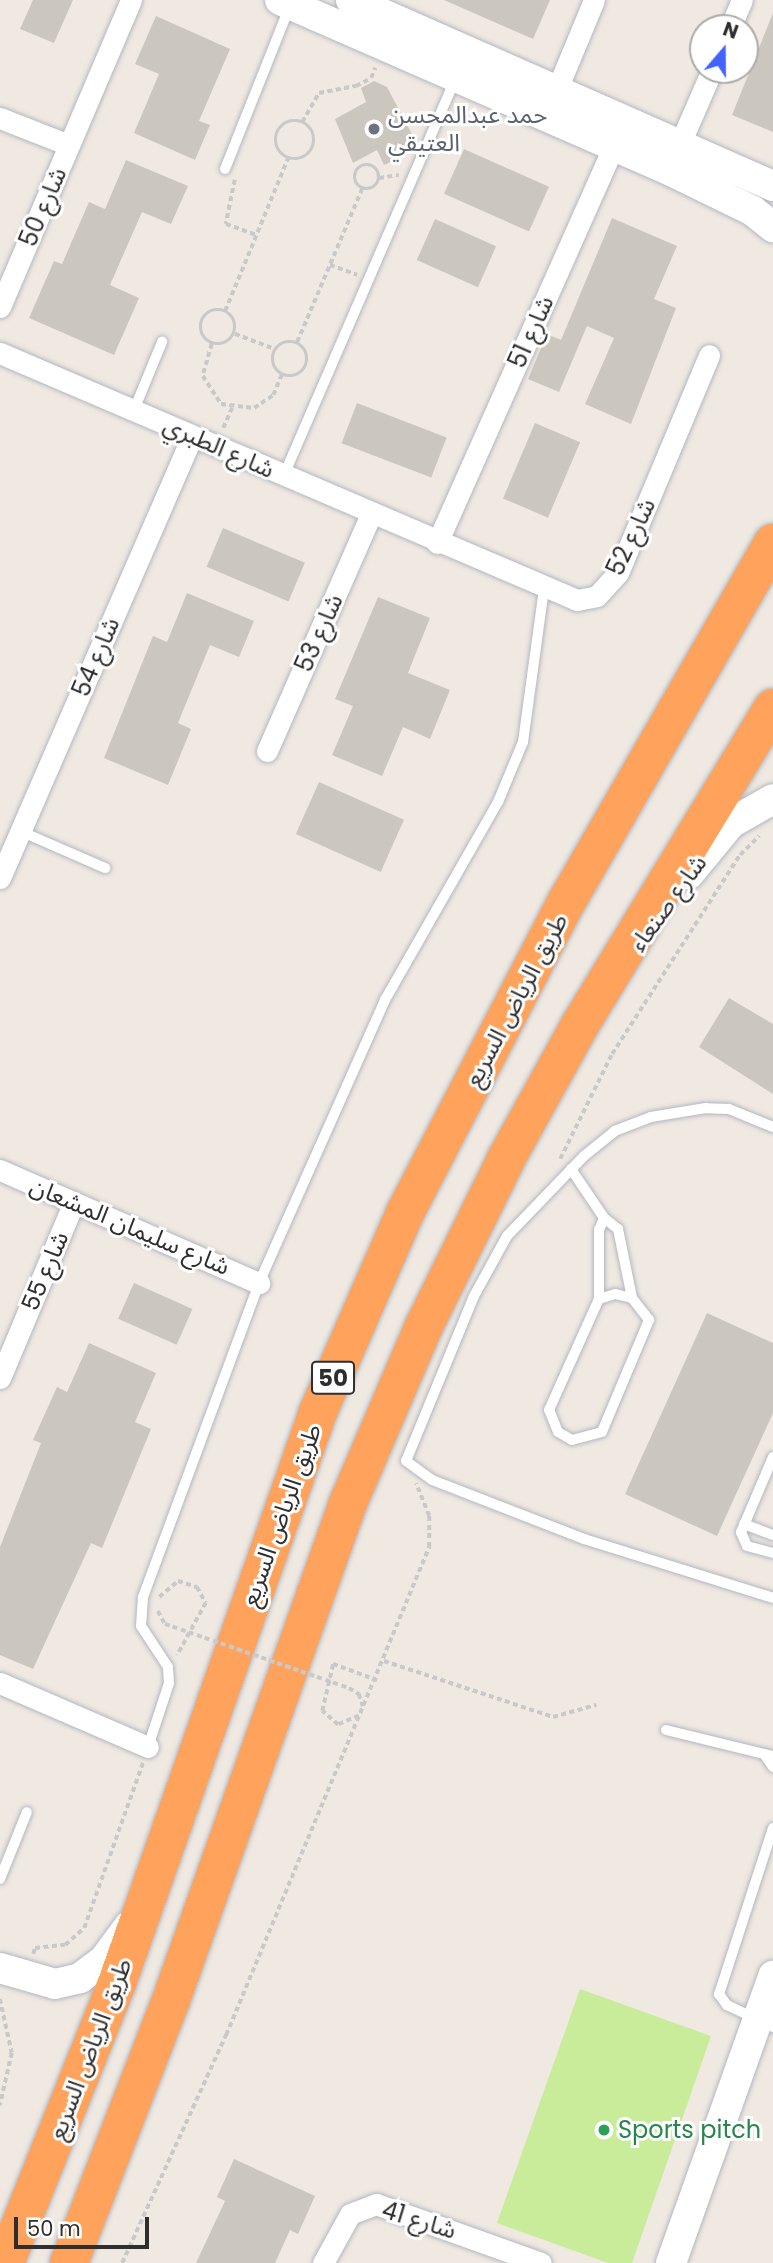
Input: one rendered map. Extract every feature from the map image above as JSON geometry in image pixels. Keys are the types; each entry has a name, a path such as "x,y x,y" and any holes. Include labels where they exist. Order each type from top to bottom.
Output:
{"highway":[{"name":"طريق الرياض السريع","path":"6,2257 80,2082 318,1412 405,1213 568,901 769,546"},
{"name":"50","path":"74,2255 348,1503 430,1314 580,1025 773,708"}],"street":[{"name":"شارع 50","path":"0,307 131,0"},
{"path":"551,103 594,0"},
{"path":"286,2 358,9 620,134 675,157 773,186"},
{"path":"358,9 384,45 456,77 551,103"},
{"path":"675,157 706,84"},
{"name":"شارع 50","path":"0,118 69,145"},
{"name":"شارع 51","path":"438,543 620,134"},
{"path":"675,157 773,227"},
{"name":"شارع الطبري","path":"0,353 438,543"},
{"name":"شارع 52","path":"438,543 544,588 589,599 612,583 709,355"},
{"name":"شارع 54","path":"0,878 192,436"},
{"name":"شارع 53","path":"267,751 371,514"},
{"name":"شارع صنعاء","path":"580,1025 706,850 732,823 773,799"},
{"name":"شارع سليمان المشعان","path":"0,1170 259,1283"},
{"name":"شارع 55","path":"0,1378 74,1202"},
{"path":"0,1683 148,1747"},
{"path":"12,1973 55,1984 80,1978 104,1960 126,1933 169,1832"},
{"path":"671,2263 765,2024 773,1976"},
{"name":"شارع 41","path":"323,2263 350,2214 376,2204 541,2263"}],"lane":[{"path":"225,169 286,2"},
{"path":"284,475 456,77"},
{"path":"134,410 162,342"},
{"path":"148,1747 169,1683 168,1667 138,1615 259,1283 385,1000 498,802 518,754 531,711 532,644 544,588"},
{"path":"20,831 105,868"},
{"path":"773,1127 729,1109 651,1117 615,1131 571,1169 507,1236 474,1296 407,1451 415,1473 584,1539 773,1598"},
{"path":"571,1169 604,1219 618,1229 632,1298 649,1320 607,1420 596,1437 572,1440 558,1432 549,1410 599,1299 599,1230 604,1219"},
{"path":"599,1299 615,1294 632,1298"},
{"path":"773,1457 744,1524 747,1546 773,1553"},
{"path":"744,1524 773,1535"},
{"path":"666,1730 769,1755 773,1767"},
{"path":"0,1879 27,1812"},
{"path":"765,2024 727,2005 719,1994 773,1828"}],"path":[{"path":"302,122 314,141 300,159 288,158 278,150 279,127 302,122 319,93 371,78 384,45"},
{"path":"225,311 288,158"},
{"path":"364,166 371,166 379,178 370,189 362,189 355,177 364,166"},
{"path":"225,169 235,179 226,224 256,235"},
{"path":"235,334 275,349 296,342 362,189"},
{"path":"330,265 368,280"},
{"path":"212,344 201,330 202,320 216,310 225,311 232,317 235,334"},
{"path":"212,344 229,341 235,334"},
{"path":"275,349 275,368 282,374 300,373 306,366 308,356 296,342"},
{"path":"212,344 203,376 221,404 254,408 273,395 282,374"},
{"path":"556,1167 612,1054 740,855 765,830"},
{"path":"122,2263 377,1679 429,1547 429,1516 416,1491 415,1473"},
{"path":"186,1646 206,1603 197,1587 178,1581 166,1586 157,1600 165,1624 349,1688 359,1693 363,1709 351,1724 338,1725 325,1717 321,1700 333,1664 377,1679"},
{"path":"384,1661 553,1717 596,1705"},
{"path":"12,1973 35,1948 65,1945 84,1928 148,1747"},
{"path":"0,1999 12,2053 0,2106"}],"green space":[{"name":"Sports pitch","path":"580,1989 711,2036 632,2263 608,2263 497,2223"}],"building":[{"path":"33,0 73,0 54,43 20,29"},
{"path":"444,0 550,0 533,39"},
{"path":"773,13 773,132 732,115 744,84 759,84 759,48"},
{"path":"156,16 230,49 199,121 210,125 195,160 134,133 159,74 135,64"},
{"name":"حمد عبدالمحسن العتيقي","path":"374,81 387,87 414,138 410,153 384,165 377,150 353,163 335,119 366,102 361,88"},
{"path":"464,149 549,187 529,232 444,194"},
{"path":"126,160 188,186 171,224 142,212 110,285 139,298 114,355 29,318 54,261 62,264 89,202 105,209"},
{"path":"612,218 677,246 654,299 676,308 631,424 585,404 614,338 587,326 559,392 528,379 547,334 561,340"},
{"path":"435,219 496,246 478,287 417,260"},
{"path":"357,403 447,437 431,478 342,443"},
{"path":"535,423 580,442 548,518 503,498"},
{"path":"223,528 305,563 289,601 207,567"},
{"path":"187,593 254,621 239,657 210,645 178,723 191,729 168,785 104,758 153,636 167,642"},
{"path":"378,597 430,618 408,673 450,690 430,739 403,727 382,776 332,755 353,706 335,699"},
{"path":"319,782 404,820 381,872 296,834"},
{"path":"729,998 773,1024 773,1094 699,1047"},
{"path":"134,1283 192,1309 177,1345 118,1319"},
{"path":"707,1313 773,1343 773,1413 717,1536 625,1494"},
{"path":"89,1343 156,1373 135,1422 151,1429 102,1548 91,1543 33,1669 0,1655 0,1547 41,1443 33,1440 57,1387 67,1392"},
{"path":"234,2159 315,2196 298,2234 290,2230 275,2263 196,2263 225,2201 217,2197"}],"place":[{"name":"حمد عبدالمحسن العتيقي","path":"374,129"},
{"name":"Sports pitch","path":"604,2130"}]}
